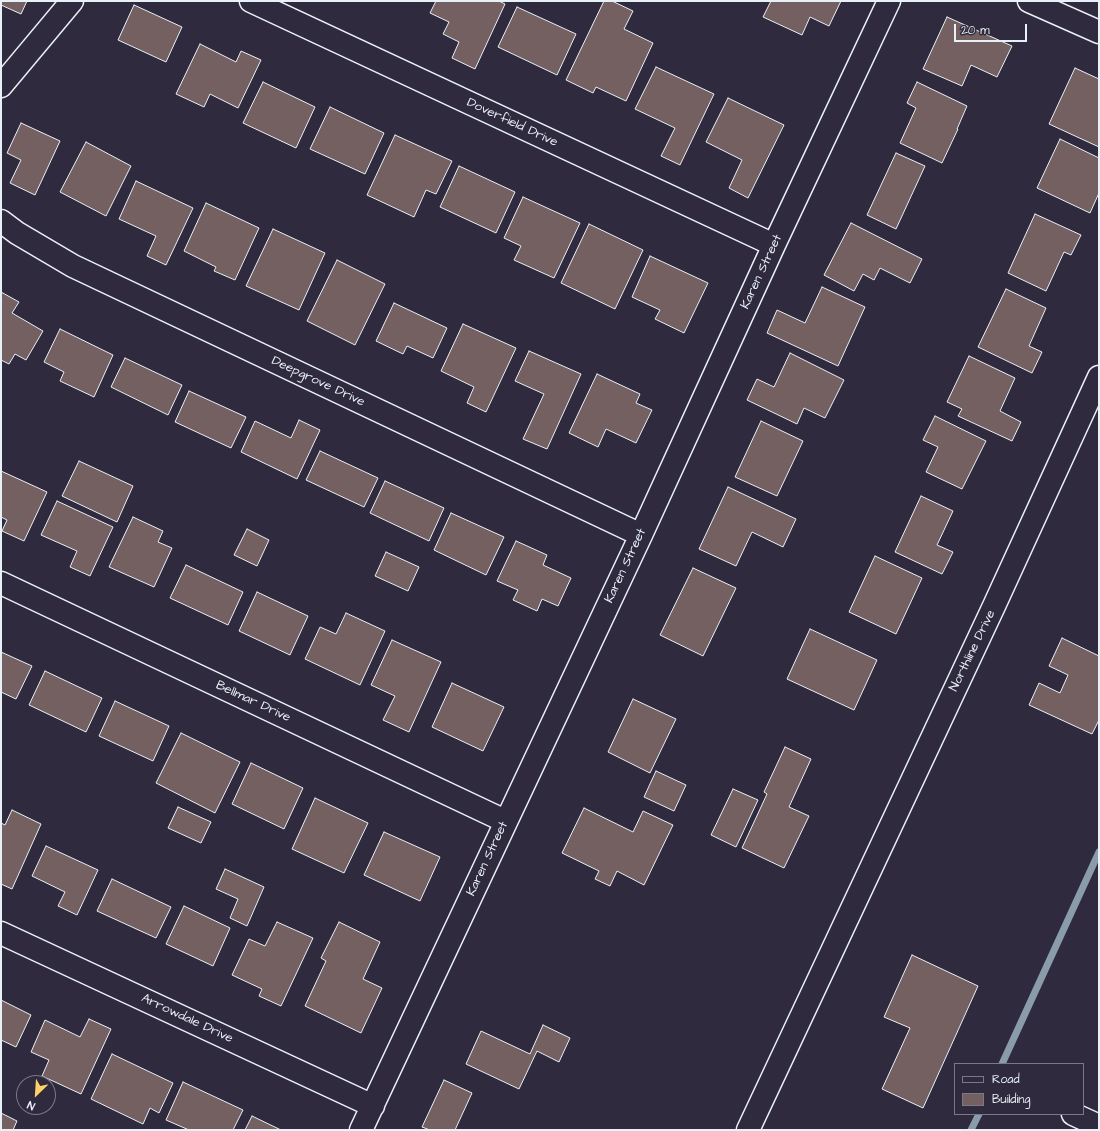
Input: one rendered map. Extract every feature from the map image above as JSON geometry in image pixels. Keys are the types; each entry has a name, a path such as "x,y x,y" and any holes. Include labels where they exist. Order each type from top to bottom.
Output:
{"street":[{"path":"1,86 72,1"},
{"name":"Doverfield Drive","path":"251,1 774,245"},
{"name":"Karen Street","path":"361,1130 505,821 641,535 774,245 889,1"},
{"path":"1029,1 1099,32"},
{"name":"Deepgrove Drive","path":"1,221 17,233 73,266 641,535"},
{"name":"Northline Drive","path":"748,1130 994,606 1099,377"},
{"name":"Bellmar Drive","path":"1,583 505,821"},
{"name":"Arrowdale Drive","path":"1,932 373,1106"},
{"path":"1075,1115 1099,1126"}],"building":[{"path":"1,1 27,1 21,14 1,5"},
{"path":"436,1 499,1 505,4 475,69 452,58 459,42 443,34 449,22 430,13"},
{"path":"604,1 612,1 633,11 624,29 653,43 626,101 596,87 593,93 566,80"},
{"path":"771,1 841,1 829,26 810,17 802,35 763,17"},
{"path":"134,5 182,27 166,62 118,40"},
{"path":"517,7 576,34 557,75 498,47"},
{"path":"947,17 1012,46 997,77 971,65 962,86 923,69"},
{"path":"200,44 236,62 241,51 261,60 238,108 210,94 204,107 176,94"},
{"path":"656,67 714,94 680,165 661,156 675,128 635,109"},
{"path":"1075,68 1099,79 1099,147 1049,124"},
{"path":"263,82 315,107 296,148 243,123"},
{"path":"917,82 967,106 942,163 900,143 916,108 907,103"},
{"path":"728,98 784,125 748,198 729,188 742,160 706,142"},
{"path":"330,107 384,133 365,174 310,149"},
{"path":"21,123 60,141 35,195 10,183 21,160 7,153"},
{"path":"395,135 452,161 436,194 426,190 414,217 367,195"},
{"path":"1060,139 1099,158 1099,193 1090,213 1037,188"},
{"path":"86,142 131,166 106,216 60,192"},
{"path":"896,153 925,166 896,229 867,215"},
{"path":"459,166 515,192 496,233 440,207"},
{"path":"136,181 193,208 166,265 147,256 156,236 119,219"},
{"path":"523,197 580,223 554,278 514,260 521,246 504,238"},
{"path":"206,203 259,228 235,280 214,271 216,267 184,251"},
{"path":"1035,214 1081,235 1071,255 1064,252 1046,291 1008,273"},
{"path":"851,223 922,259 910,283 880,268 874,280 863,274 854,291 824,275"},
{"path":"589,224 643,250 615,309 561,283"},
{"path":"273,229 325,253 299,310 246,286"},
{"path":"650,256 708,283 684,333 655,319 660,310 632,297"},
{"path":"337,260 385,284 355,345 307,321"},
{"path":"822,287 865,307 838,366 767,333 777,310 805,323"},
{"path":"1006,289 1046,308 1029,346 1042,352 1032,373 978,347"},
{"path":"1,292 19,302 12,313 43,331 26,360 15,354 9,364 1,360"},
{"path":"394,303 447,328 433,358 407,346 403,354 376,341"},
{"path":"463,324 516,348 486,412 467,403 474,387 441,371"},
{"path":"60,329 113,355 94,397 60,381 64,372 44,362"},
{"path":"529,351 581,374 547,449 523,439 544,394 515,381"},
{"path":"790,353 844,380 825,418 804,408 797,424 747,400 757,379 774,387"},
{"path":"969,356 1015,378 1000,411 1021,422 1012,441 958,416 962,409 947,402"},
{"path":"125,358 182,385 168,415 111,387"},
{"path":"597,374 640,394 636,403 652,410 636,443 606,429 598,447 569,433"},
{"path":"189,391 246,417 231,448 175,422"},
{"path":"935,416 986,441 962,489 926,472 938,447 923,440"},
{"path":"299,420 320,430 297,479 241,452 255,421 291,438"},
{"path":"761,421 803,441 777,496 735,477"},
{"path":"320,451 378,478 364,507 306,480"},
{"path":"79,461 133,486 117,522 62,496"},
{"path":"1,471 47,492 24,541 2,531 7,520 1,517"},
{"path":"385,481 444,508 429,541 370,513"},
{"path":"728,487 796,519 783,547 752,532 736,566 699,549"},
{"path":"921,496 953,511 937,545 953,552 942,574 895,552"},
{"path":"57,501 113,527 90,576 70,567 77,551 41,535"},
{"path":"451,513 504,537 486,575 434,550"},
{"path":"133,517 163,531 158,542 172,548 154,587 109,567"},
{"path":"247,529 269,540 257,566 234,555"},
{"path":"516,541 547,555 543,565 571,578 558,606 542,599 537,611 513,600 518,590 497,581"},
{"path":"386,552 419,567 408,591 375,576"},
{"path":"875,556 922,578 896,634 849,612"},
{"path":"186,565 243,592 228,625 170,598"},
{"path":"693,568 736,588 703,656 660,635"},
{"path":"257,592 308,616 290,655 239,631"},
{"path":"346,613 385,631 360,685 305,659 320,627 336,634"},
{"path":"810,629 877,660 854,710 787,679"},
{"path":"1062,638 1099,656 1099,720 1092,734 1029,705 1039,683 1060,693 1068,675 1049,666"},
{"path":"392,640 441,662 409,732 383,720 395,696 371,685"},
{"path":"1,652 32,666 16,699 1,692"},
{"path":"45,671 102,698 86,732 29,705"},
{"path":"452,683 504,707 483,751 432,727"},
{"path":"633,699 676,719 650,773 608,752"},
{"path":"115,701 169,726 153,761 99,736"},
{"path":"181,733 240,762 215,813 156,783"},
{"path":"785,747 811,759 789,807 809,816 784,868 742,848 767,794 764,792"},
{"path":"251,763 303,788 284,829 232,804"},
{"path":"656,771 686,785 674,811 644,797"},
{"path":"733,789 758,800 736,847 711,835"},
{"path":"315,798 368,823 344,873 292,849"},
{"path":"178,807 211,822 201,843 168,828"},
{"path":"584,808 633,832 643,811 673,825 644,885 617,871 610,886 595,879 599,871 562,853"},
{"path":"12,810 41,824 12,889 1,884 1,823 5,825"},
{"path":"384,832 440,857 420,901 364,875"},
{"path":"46,846 98,870 77,915 58,906 65,892 32,876"},
{"path":"225,869 264,887 247,926 230,918 238,899 216,889"},
{"path":"112,879 171,907 156,938 97,911"},
{"path":"184,906 230,928 213,966 166,944"},
{"path":"277,922 313,938 281,1006 259,996 262,989 232,975 249,939 265,946"},
{"path":"339,922 380,942 363,979 382,988 361,1033 305,1006 326,961 321,958"},
{"path":"912,955 978,986 923,1108 882,1089 910,1028 884,1017"},
{"path":"1,1000 31,1015 16,1047 1,1040"},
{"path":"89,1019 111,1029 81,1094 56,1082 56,1075 42,1075 49,1060 31,1052 45,1020 80,1037"},
{"path":"543,1025 570,1038 559,1062 537,1051 519,1089 466,1064 481,1031 530,1054"},
{"path":"112,1054 173,1083 159,1113 150,1108 143,1124 91,1099"},
{"path":"444,1080 472,1093 455,1130 430,1130 422,1127"},
{"path":"183,1082 243,1110 233,1130 189,1130 166,1120"},
{"path":"1,1113 17,1121 13,1130 1,1130"},
{"path":"252,1116 281,1130 245,1130"}],"waterway":[{"path":"1002,1063 1099,852"},
{"path":"971,1130 978,1115"}]}
